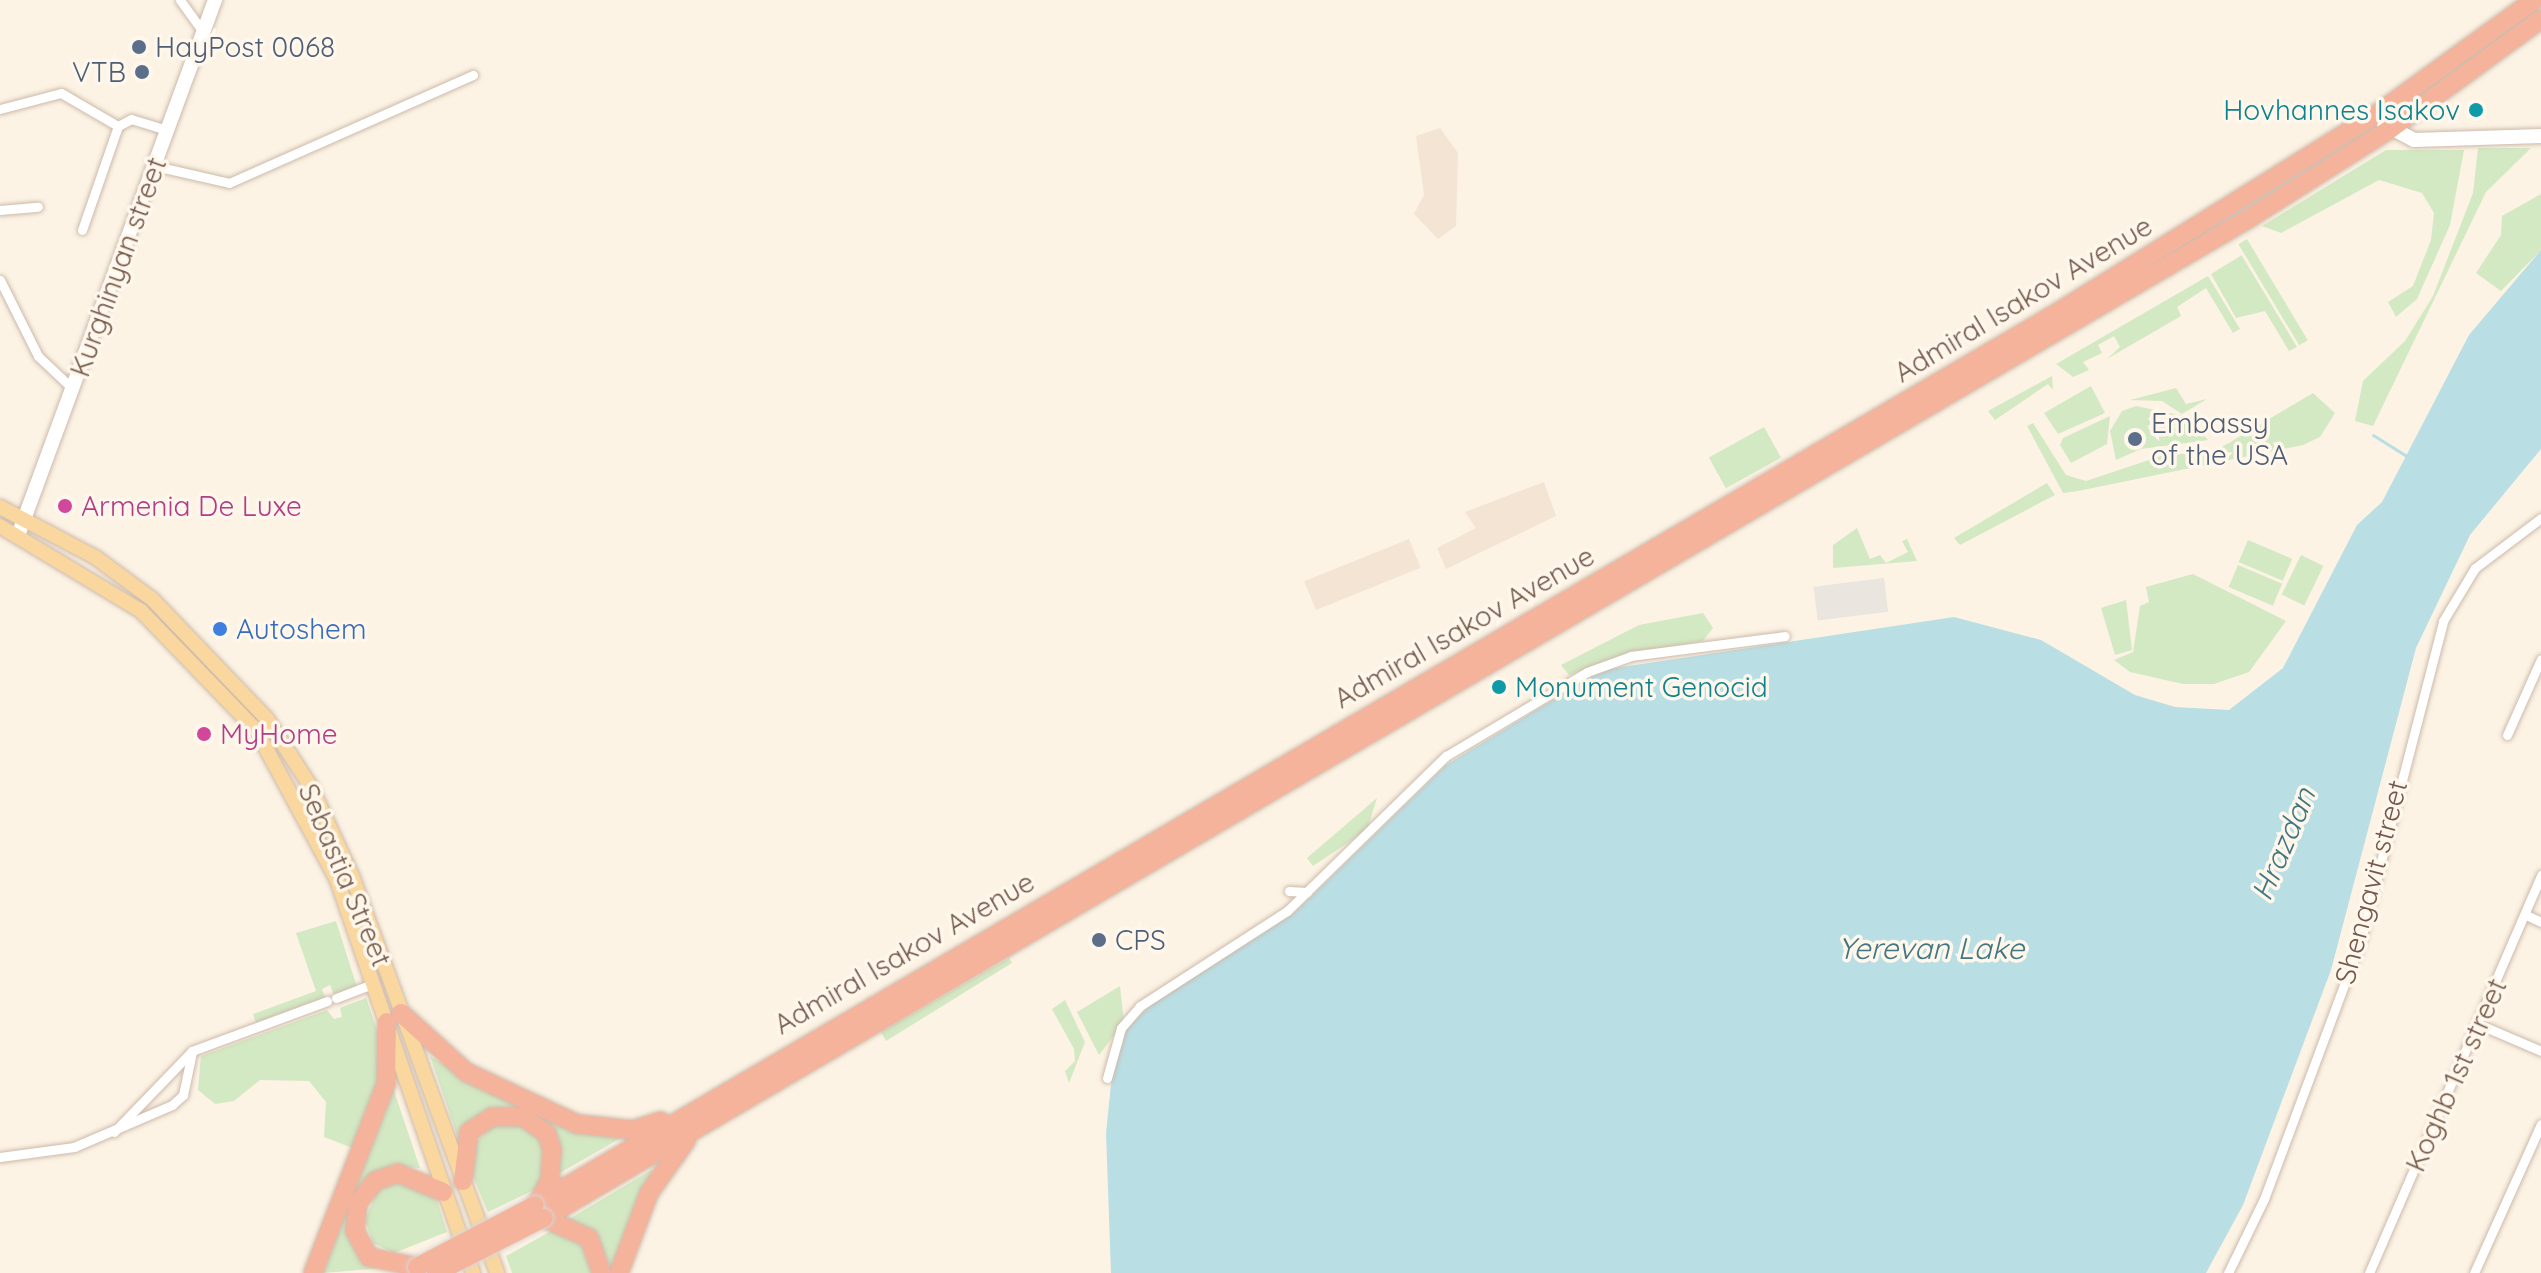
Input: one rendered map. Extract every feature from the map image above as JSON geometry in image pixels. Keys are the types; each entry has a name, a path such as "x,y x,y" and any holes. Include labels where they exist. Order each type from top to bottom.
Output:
{"highway":[{"path":"2500,27 2525,0"},
{"name":"Admiral Isakov Avenue","path":"436,1273 1864,427 2377,114 2534,0"},
{"name":"Admiral Isakov Avenue","path":"696,1119 1873,443 2389,130 2541,19"},
{"path":"313,1273 386,1084 394,1018 466,1072 577,1124 633,1130 696,1119"},
{"path":"463,1181 469,1132 492,1117 523,1117 547,1134 552,1149 550,1180 540,1212 589,1238 602,1273"},
{"path":"619,1273 649,1193 696,1119"},
{"path":"411,1270 369,1257 355,1231 358,1203 368,1187 391,1174 427,1179 443,1192"},
{"name":"Admiral Isakov Avenue","path":"411,1270 540,1212"}],"main road":[{"name":"Sebastia Street","path":"0,507 25,517 152,599 236,679 311,787 394,1018 463,1181 497,1273"},
{"name":"Sebastia Street","path":"0,526 19,533 141,611 256,730 297,796 337,880 373,984 394,1018 443,1192 473,1273"},
{"path":"141,611 152,599"}],"street":[{"path":"180,0 202,30"},
{"name":"Kurghinyan street","path":"19,533 215,0"},
{"path":"155,166 229,183 473,75"},
{"path":"0,109 61,93 118,126"},
{"path":"2377,114 2389,130 2414,140 2541,136"},
{"path":"82,230 118,126 131,119 167,130"},
{"path":"0,210 38,207"},
{"path":"0,280 38,356 73,389"},
{"name":"Shengavit street","path":"2228,1273 2264,1199 2361,939 2443,621 2475,568 2541,518"},
{"path":"1107,1078 1116,1039 1140,1006 1307,892 1446,756 1574,679 1631,656 1785,636"},
{"path":"2507,735 2541,659"},
{"name":"Koghb 1st street","path":"2369,1273 2541,875"},
{"path":"1289,891 1307,892"},
{"path":"2526,915 2541,922"},
{"path":"114,1132 192,1051 373,984"},
{"path":"2478,1024 2541,1051"},
{"path":"0,1157 74,1147 114,1132 183,1095 192,1051"},
{"path":"2474,1273 2541,1124"}],"shaded area":[{"path":"1440,128 1458,153 1456,226 1438,239 1414,214 1424,195 1416,136"},
{"path":"1544,482 1556,516 1446,569 1437,548 1476,528 1465,512"},
{"path":"1409,539 1421,568 1316,610 1304,581"},
{"path":"1884,578 1888,612 1818,620 1814,587"}],"green space":[{"path":"2478,148 2531,148 2486,192 2373,426 2355,421 2363,381 2405,341 2433,296 2473,193"},
{"path":"2386,150 2464,150 2450,225 2417,299 2396,317 2388,302 2413,286 2431,240 2434,213 2422,193 2379,180 2281,233 2262,226"},
{"path":"2541,194 2541,250 2501,291 2476,273 2501,235 2502,216"},
{"path":"2247,239 2308,340 2299,345 2238,244"},
{"path":"2242,255 2297,347 2289,351 2265,311 2236,318 2211,274"},
{"path":"2208,276 2240,329 2233,333 2206,288 2177,307 2181,316 2107,359 2120,347 2114,336 2098,345 2102,353 2083,362 2089,370 2073,377 2056,364"},
{"path":"2052,376 2053,390 2048,384 1995,420 1988,411"},
{"path":"2091,386 2105,413 2058,434 2044,413"},
{"path":"2176,388 2186,404 2207,399 2182,414 2162,401 2130,400"},
{"path":"2313,393 2335,413 2320,437 2303,445 2063,493 2027,426 2033,423 2066,475 2086,481 2161,456 2217,450"},
{"path":"2136,406 2188,417 2208,440 2141,449 2116,460 2110,431 2122,411"},
{"path":"2110,416 2107,444 2071,463 2060,445 2063,438"},
{"path":"1764,427 1781,458 1726,488 1709,458"},
{"path":"2047,483 2055,495 1960,545 1954,538"},
{"path":"1857,528 1870,559 1880,555 1886,563 1908,552 1902,541 1907,539 1917,561 1833,568 1833,545"},
{"path":"2248,540 2292,559 2283,581 2239,562"},
{"path":"2301,555 2323,566 2304,606 2282,595"},
{"path":"2238,565 2282,584 2273,606 2229,587"},
{"path":"2193,574 2286,621 2249,672 2214,684 2183,684 2130,672 2114,660 2133,652 2140,606 2149,602 2146,587"},
{"path":"2126,600 2132,650 2115,655 2101,608"},
{"path":"1703,613 1713,628 1703,641 1627,654 1569,675 1561,665 1639,625"},
{"path":"1377,798 1367,830 1313,866 1307,858"},
{"path":"336,921 357,987 334,995 330,985 322,989 325,997 256,1023 253,1014 316,991 296,933"},
{"path":"1009,958 1012,963 886,1041 881,1032"},
{"path":"1120,986 1124,1022 1099,1055 1077,1012"},
{"path":"366,998 380,1038 380,1077 355,1149 324,1137 326,1102 309,1081 260,1080 234,1101 215,1104 198,1090 201,1056 327,1010 334,1019 342,1017 340,1008"},
{"path":"1065,1000 1085,1042 1069,1083 1065,1071 1075,1061 1074,1049 1052,1009"},
{"path":"430,1056 485,1089 633,1131 558,1174 557,1134 528,1111 496,1109 458,1138"},
{"path":"391,1082 420,1168 395,1166 349,1218 384,1268 323,1273"},
{"path":"516,1123 542,1140 549,1164 536,1189 488,1212 469,1167 470,1149 491,1126"},
{"path":"653,1169 613,1273 597,1238 569,1219"},
{"path":"398,1179 434,1191 447,1232 394,1253 373,1243 365,1220 377,1191"},
{"path":"553,1230 578,1237 597,1273 512,1273 506,1256"}],"water":[{"name":"Yerevan Lake","path":"2541,250 2541,449 2470,535 2416,648 2331,970 2243,1205 2206,1273 1111,1273 1106,1133 1114,1055 1125,1029 1154,1002 1293,914 1446,765 1602,670 1954,617 2041,640 2135,695 2175,707 2229,710 2283,668 2357,525 2382,502 2469,335"}],"waterway":[{"path":"2373,435 2405,455"}],"place":[{"name":"HayPost 0068","path":"139,47"},
{"name":"VTB","path":"142,72"},
{"name":"Hovhannes Isakov","path":"2476,110"},
{"name":"Embassy of the USA","path":"2135,439"},
{"name":"Armenia De Luxe","path":"65,506"},
{"name":"Autoshem","path":"220,629"},
{"name":"Monument Genocid","path":"1499,687"},
{"name":"MyHome","path":"204,734"},
{"name":"CPS","path":"1099,940"}],"water label":[{"name":"Hrazdan","path":"2283,844"}]}
